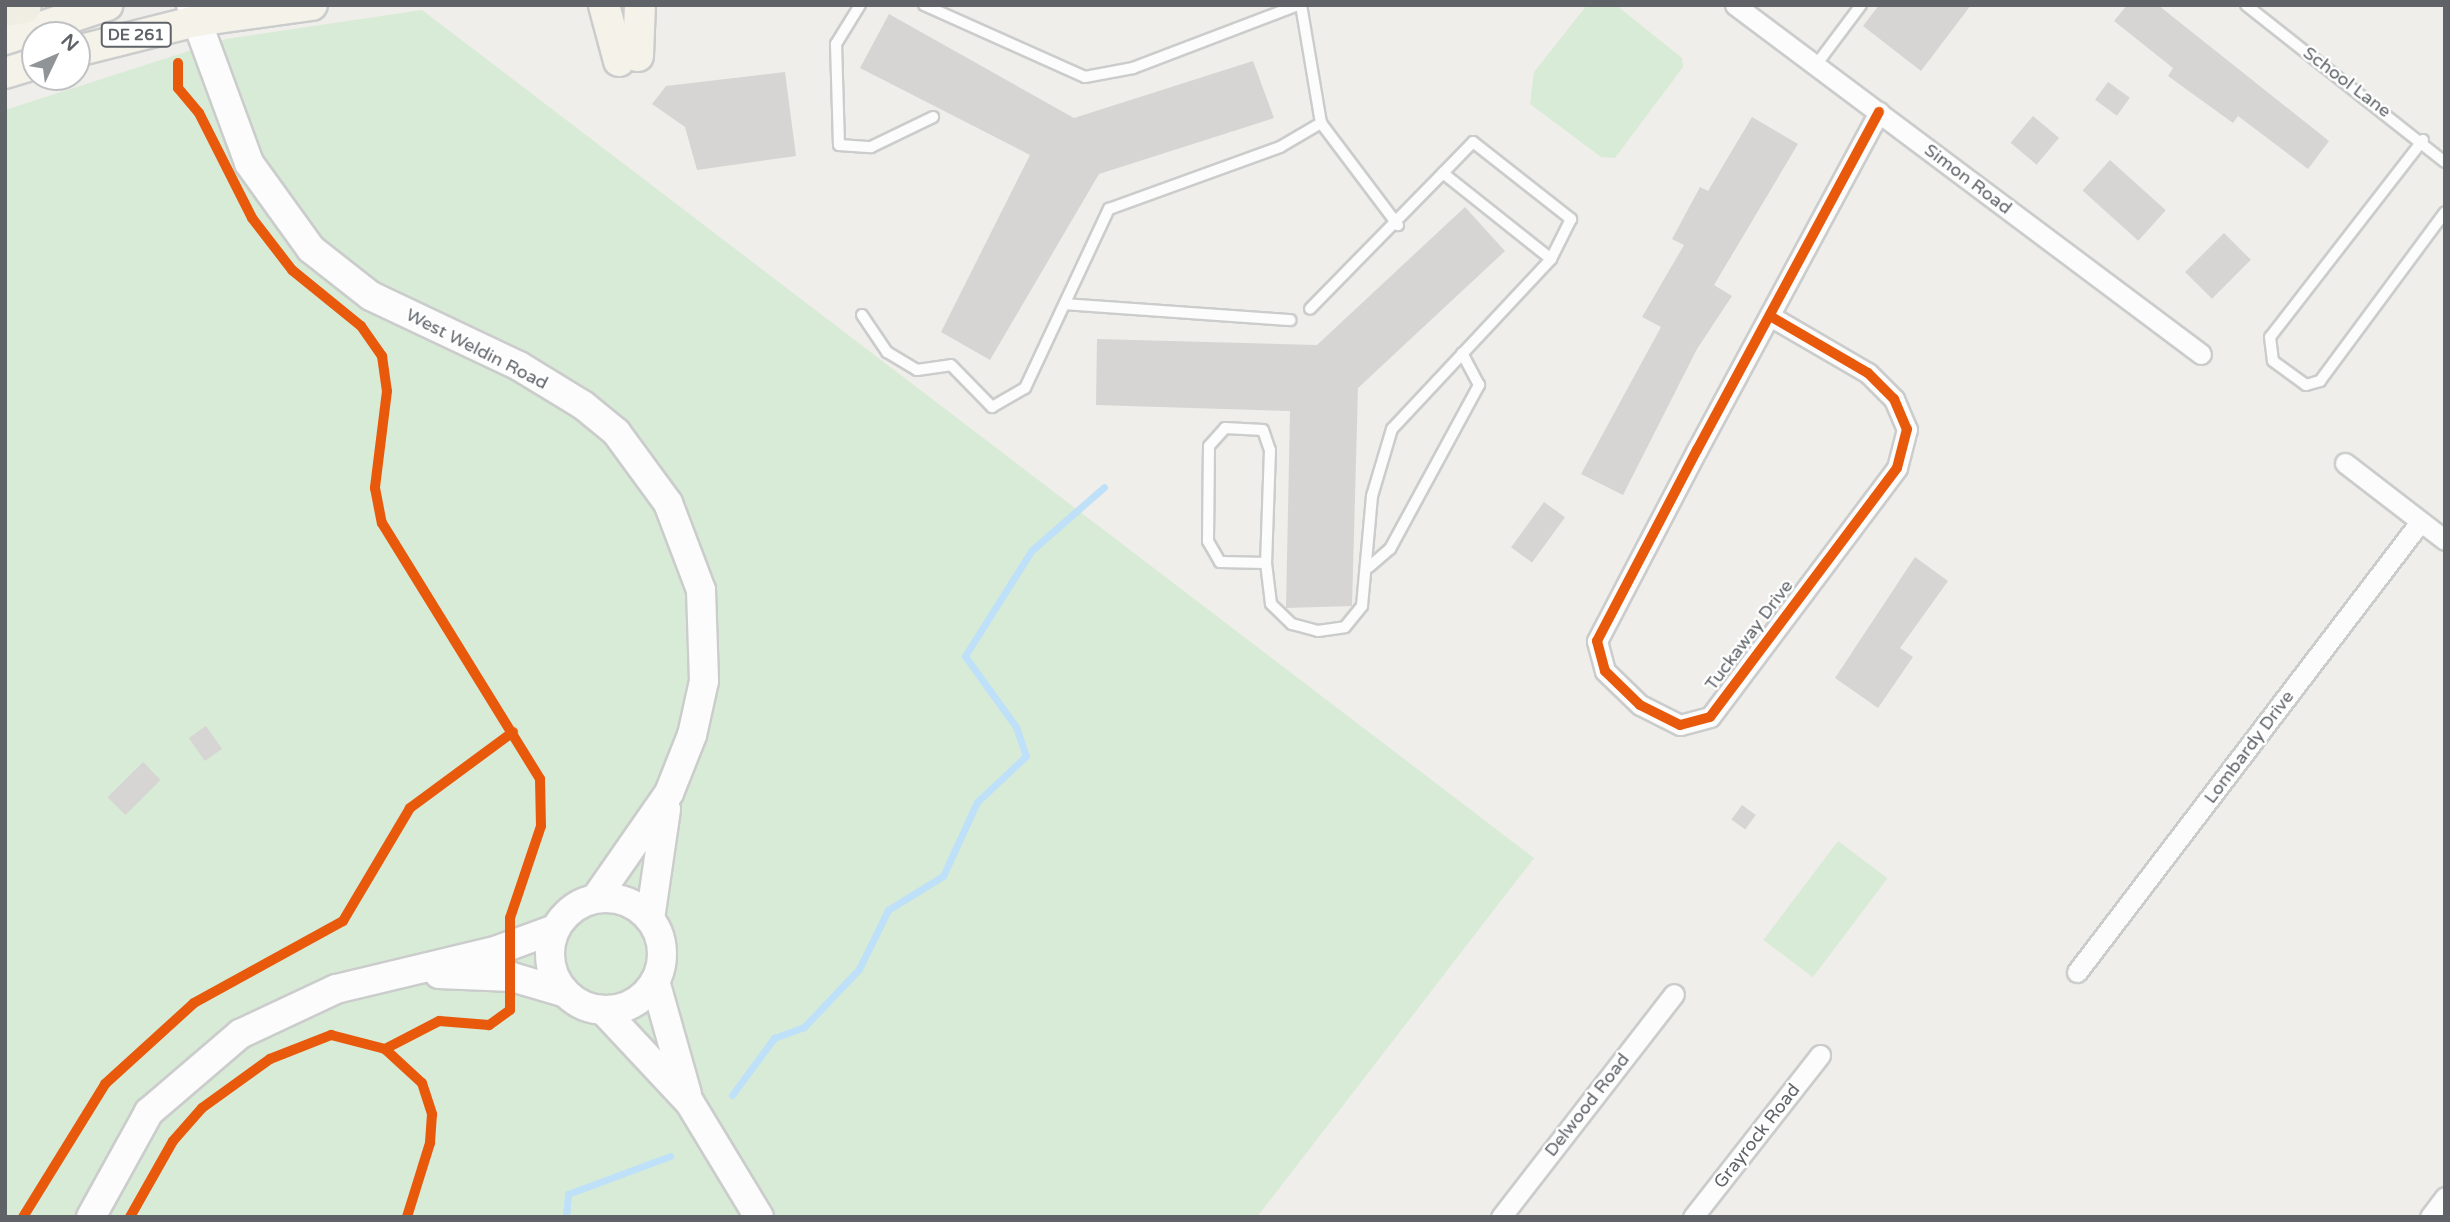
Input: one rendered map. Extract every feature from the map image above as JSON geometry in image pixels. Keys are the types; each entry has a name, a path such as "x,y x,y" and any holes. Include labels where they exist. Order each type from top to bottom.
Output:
{"highway":[{"path":"5,8 23,5"}],"main road":[{"path":"5,39 107,5"},
{"name":"DE 261","path":"91,46 193,13 312,5"},
{"path":"604,5 628,58 640,5"}],"street":[{"name":"Simon Road","path":"1735,5 2201,354"},
{"name":"West Weldin Road","path":"193,13 249,163 311,249 371,296 519,366 583,405 616,432 663,493 701,590 705,654 692,735 669,793 650,919"},
{"name":"Tuckaway Drive","path":"1770,316 1868,373 1894,399 1907,429 1897,468 1710,717 1680,725 1640,705 1605,671 1597,641 1770,316 1879,113"},
{"path":"2345,463 2445,540"},
{"name":"Lombardy Drive","path":"2077,972 2420,522"},
{"name":"West Weldin Road","path":"596,898 669,793"},
{"path":"566,993 550,962 555,929 573,907 596,898 632,903 650,919 662,948 655,981 690,1103"},
{"path":"91,1217 129,1140 203,1061 306,1000 555,929"},
{"path":"408,972 512,977 566,993 603,1010 690,1103 759,1217"},
{"path":"603,1010 631,1004 655,981"},
{"name":"Delwood Road","path":"1501,1217 1674,994"},
{"name":"Grayrock Road","path":"1693,1217 1821,1055"},
{"path":"2430,1217 2445,1197"}],"lane":[{"path":"860,5 836,44 839,145 871,147 933,117"},
{"path":"925,5 1085,78 1133,68 1299,5 1321,123 1398,225"},
{"path":"1816,65 1861,5"},
{"name":"School Lane","path":"2246,5 2423,140 2445,162"},
{"path":"862,315 887,352 918,370 951,365 992,407 1025,388 1109,209 1280,147 1321,123"},
{"path":"2423,140 2281,321 2267,345 2291,378 2306,385 2320,381 2445,212"},
{"path":"1266,563 1220,562 1208,541 1209,446 1225,428 1264,430 1269,450 1266,563 1272,604 1292,624 1318,631 1345,628 1362,606 1369,567 1372,496 1392,429 1551,259 1571,219 1473,142 1398,225 1310,309"},
{"path":"1443,173 1551,259"},
{"path":"1065,304 1290,320"},
{"path":"1369,567 1390,549 1479,385 1462,353"}],"green space":[{"path":"1587,5 1616,5 1682,58 1683,67 1615,158 1601,157 1530,104 1534,72"},
{"path":"422,10 1534,858 1257,1217 5,1217 5,110 64,91 91,91 91,82 226,39"},
{"path":"1838,841 1888,878 1813,977 1763,940"}],"building":[{"path":"1879,5 1971,5 1921,71 1863,26"},
{"path":"2127,5 2158,5 2329,141 2308,169 2238,116 2233,123 2168,76 2173,68 2114,21"},
{"path":"889,14 1074,118 1253,61 1274,118 1099,174 990,360 941,332 1030,155 860,68"},
{"path":"785,72 796,156 697,170 685,127 652,104 666,86"},
{"path":"2108,82 2130,98 2117,116 2095,100"},
{"path":"2033,116 2059,138 2037,165 2011,143"},
{"path":"1752,117 1798,144 1714,285 1732,296 1697,349 1623,495 1581,474 1661,327 1642,317 1684,245 1672,239 1700,187 1708,191"},
{"path":"2110,160 2166,210 2138,241 2083,190"},
{"path":"1465,207 1505,251 1358,388 1352,606 1286,608 1290,411 1096,405 1097,339 1317,345"},
{"path":"2224,233 2251,260 2212,299 2185,272"},
{"path":"1544,502 1565,517 1532,563 1511,547"},
{"path":"1915,557 1948,581 1900,648 1913,657 1878,708 1835,678"},
{"path":"206,726 222,749 205,761 189,738"},
{"path":"143,762 161,780 125,815 108,797"},
{"path":"1742,805 1756,815 1745,830 1731,820"}],"waterway":[{"path":"732,1095 774,1038 804,1027 859,969 888,910 943,876 977,802 1026,756 1016,727 965,656 1031,551 1104,487"},
{"path":"566,1217 568,1194 670,1156"}],"cycle path":[{"path":"178,63 178,88 199,113 252,218 292,270 361,326 382,356 387,391 375,488 382,523 540,779 541,826 510,918 510,1010 489,1025 439,1021 385,1049"},
{"path":"1770,316 1868,373 1894,399 1907,429 1897,468 1710,717 1680,725 1640,705 1605,671 1597,641 1697,450 1879,112"},
{"path":"23,1217 105,1084 194,1003 343,921 410,808 513,732"},
{"path":"130,1217 173,1141 202,1108 270,1059 331,1035 385,1049 422,1083 432,1114 430,1143 407,1217"}]}
